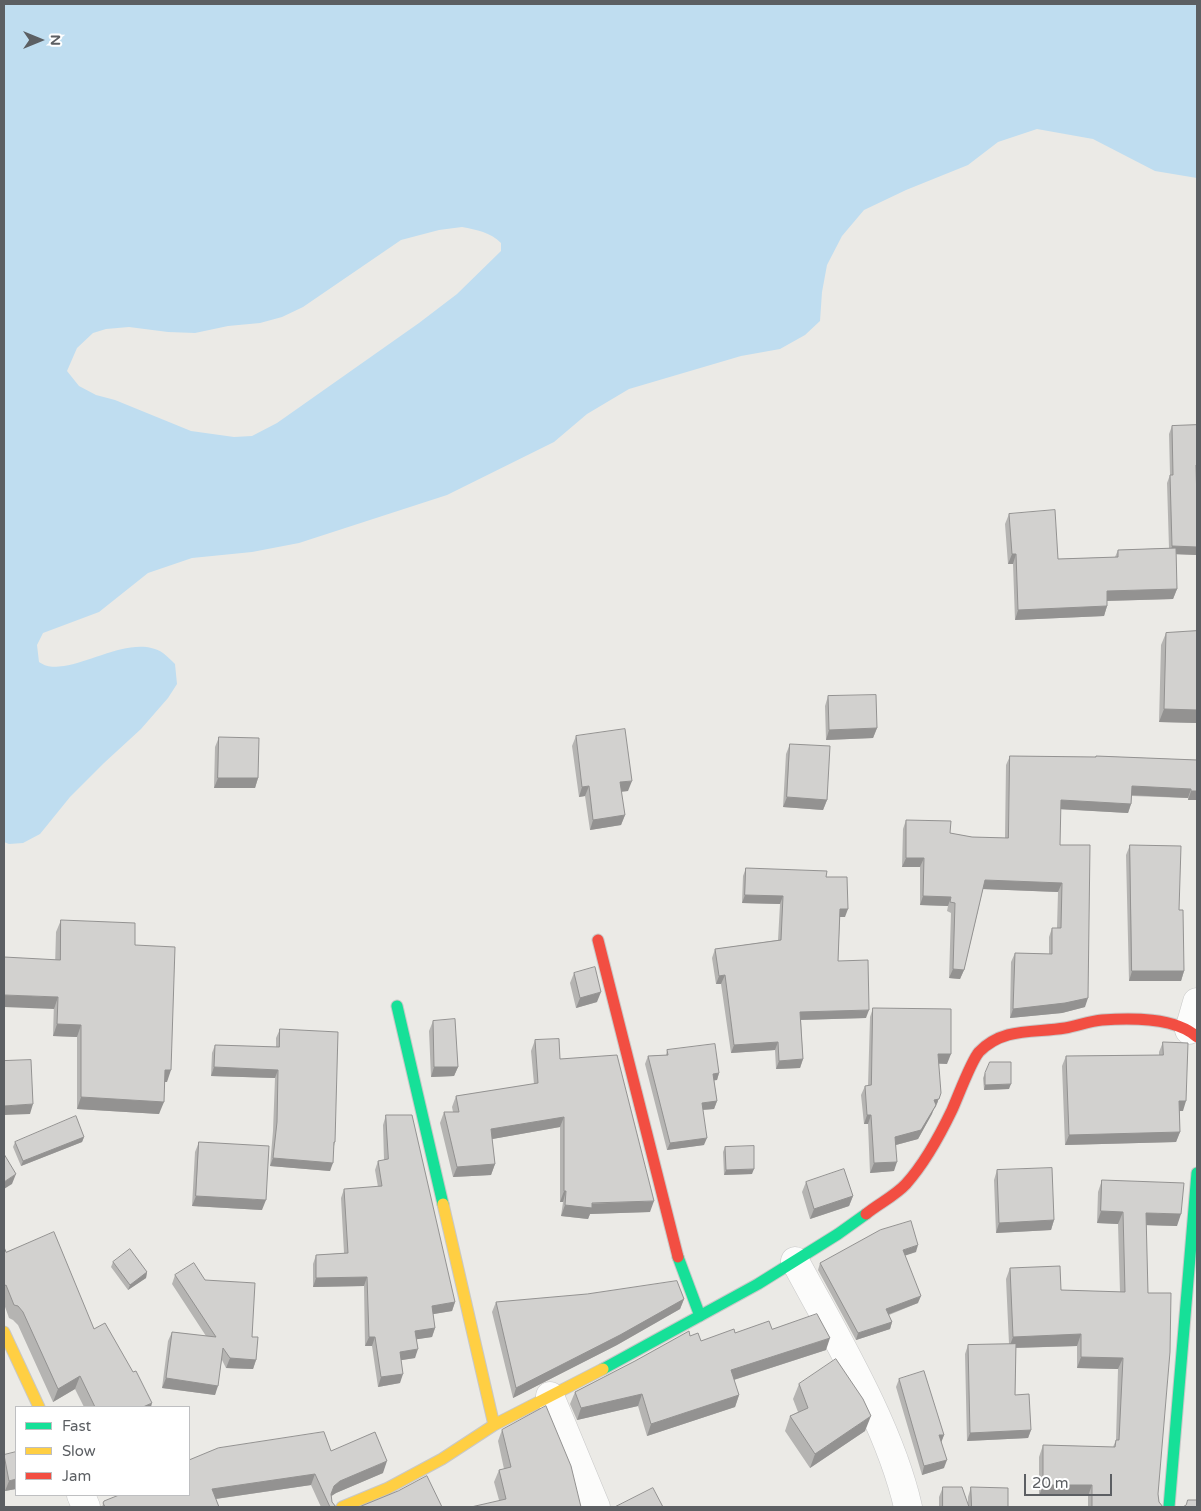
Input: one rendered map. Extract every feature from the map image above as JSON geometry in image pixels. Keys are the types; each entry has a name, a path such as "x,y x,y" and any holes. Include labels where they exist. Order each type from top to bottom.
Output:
{"street":[{"path":"598,940 680,1266 700,1316"},
{"path":"342,1507 388,1488 442,1459 494,1425 624,1358 758,1284 838,1234 905,1185 931,1148 948,1118 977,1054 987,1044 1006,1034 1064,1028 1101,1020 1148,1020 1172,1024 1193,1033 1197,1002"},
{"path":"398,1006 494,1425"},
{"path":"1169,1507 1192,1300 1197,1173"},
{"path":"795,1261 859,1382 882,1432 904,1487 908,1507"},
{"path":"4,1332 39,1406"},
{"path":"550,1396 596,1507"}],"water":[{"path":"4,4 1197,4 1197,178 1155,171 1093,139 1037,129 998,142 968,165 906,190 864,210 842,236 827,265 822,292 820,321 805,335 780,349 741,356 629,389 587,414 554,442 447,495 299,543 252,552 192,558 148,573 99,612 43,633 37,645 39,662 45,665 51,667 64,666 127,648 152,648 163,653 175,664 177,684 168,698 141,729 70,797 40,834 23,843 9,844 4,842","holes":["462,227 483,232 497,239 501,243 501,251 457,294 419,323 277,423 252,436 234,437 191,431 115,400 96,395 79,386 67,371 77,348 93,333 106,329 129,327 195,333 228,326 260,323 282,317 303,307 401,240 439,230"]}],"building":[{"path":"1197,425 1197,547 1172,546 1170,475 1173,475 1172,426"},
{"path":"1055,510 1058,559 1118,557 1118,550 1176,548 1177,589 1107,591 1107,606 1018,610 1016,554 1012,554 1009,514"},
{"path":"1197,631 1197,710 1164,709 1166,633"},
{"path":"876,695 877,728 829,730 828,696"},
{"path":"625,729 632,781 620,782 625,815 593,820 589,786 582,787 576,736"},
{"path":"219,737 259,738 258,778 218,778"},
{"path":"790,744 830,746 827,800 787,797"},
{"path":"1010,756 1096,756 1197,760 1197,791 1191,791 1191,789 1132,786 1131,804 1061,800 1060,845 1090,845 1088,998 1065,1003 1013,1009 1015,953 1052,954 1052,928 1061,928 1062,883 985,880 964,970 953,969 955,903 950,902 951,897 923,896 924,858 906,858 906,820 951,821 950,833 972,837 1008,838"},
{"path":"1130,845 1181,846 1179,910 1183,910 1184,971 1132,971"},
{"path":"746,868 827,871 826,877 847,877 848,909 840,909 838,961 868,960 869,1010 800,1012 803,1059 779,1061 778,1042 734,1045 725,975 719,976 715,949 781,940 783,896 745,895"},
{"path":"61,920 135,923 135,945 175,947 171,1070 165,1070 164,1102 81,1097 81,1025 57,1024 58,997 4,995 4,957 60,960"},
{"path":"595,967 601,992 580,998 574,973"},
{"path":"873,1008 951,1009 951,1054 938,1054 941,1093 939,1099 934,1100 936,1105 921,1130 895,1137 897,1162 874,1163 871,1115 867,1115 865,1086 871,1085"},
{"path":"455,1019 458,1067 434,1067 433,1021"},
{"path":"280,1029 338,1032 333,1163 273,1158 277,1122 278,1070 214,1067 215,1045 279,1047"},
{"path":"559,1039 560,1059 617,1055 654,1201 592,1203 592,1208 565,1205 564,1117 491,1129 495,1164 457,1167 444,1112 459,1112 456,1096 538,1083 535,1040"},
{"path":"1163,1042 1188,1043 1186,1101 1179,1101 1180,1132 1069,1135 1066,1056 1163,1055"},
{"path":"715,1044 719,1073 713,1074 717,1101 702,1103 707,1138 670,1143 648,1056 668,1055 667,1050"},
{"path":"31,1060 33,1104 4,1106 4,1061"},
{"path":"990,1062 1011,1062 1011,1084 985,1085 985,1073"},
{"path":"386,1115 412,1115 455,1302 432,1306 435,1328 415,1331 418,1349 400,1352 403,1374 381,1377 375,1337 369,1337 367,1277 316,1278 316,1255 348,1253 344,1189 382,1186 378,1161 388,1159"},
{"path":"76,1116 84,1137 23,1161 15,1142"},
{"path":"199,1142 269,1146 266,1200 196,1196"},
{"path":"754,1146 754,1169 726,1170 725,1147"},
{"path":"4,1154 16,1174 4,1182"},
{"path":"1052,1168 1054,1220 999,1223 997,1170"},
{"path":"844,1169 853,1196 814,1209 806,1182"},
{"path":"1102,1180 1184,1183 1181,1214 1146,1213 1148,1293 1171,1293 1170,1352 1158,1494 1159,1502 1163,1507 1092,1507 1092,1485 1043,1485 1043,1445 1115,1447 1116,1440 1119,1440 1123,1358 1081,1357 1081,1334 1013,1337 1010,1268 1060,1266 1061,1290 1125,1292 1123,1212 1101,1211"},
{"path":"911,1221 918,1245 903,1250 921,1296 886,1309 892,1322 858,1333 820,1263 880,1230"},
{"path":"54,1232 94,1329 105,1323 133,1372 136,1371 152,1403 145,1406 95,1406 80,1376 58,1389 23,1312 18,1306 14,1305 6,1285 4,1286 4,1247 6,1252"},
{"path":"130,1249 147,1272 130,1285 113,1262"},
{"path":"194,1263 205,1280 255,1283 252,1337 258,1337 256,1360 230,1358 223,1348 218,1386 166,1378 172,1332 216,1337 175,1275"},
{"path":"677,1281 684,1299 620,1335 516,1388 496,1302 587,1294"},
{"path":"817,1314 830,1338 731,1370 739,1395 651,1424 642,1394 581,1408 575,1392 689,1331 690,1336 698,1333 701,1341 734,1329 735,1333 769,1321 772,1329"},
{"path":"1016,1344 1015,1395 1029,1394 1031,1430 970,1433 968,1345"},
{"path":"836,1359 863,1399 871,1416 815,1454 790,1416 808,1408 799,1384"},
{"path":"924,1371 944,1435 939,1435 947,1460 924,1466 899,1379"},
{"path":"546,1406 571,1466 581,1507 471,1507 506,1499 499,1470 511,1467 502,1430"},
{"path":"324,1432 331,1451 375,1432 387,1461 340,1481 334,1486 331,1494 332,1502 336,1507 330,1507 315,1474 212,1489 219,1507 105,1507 103,1503 116,1496 190,1496 190,1460 218,1448"},
{"path":"15,1452 15,1479 9,1481 4,1455"},
{"path":"427,1476 442,1507 359,1507 398,1491"},
{"path":"943,1487 962,1487 969,1507 943,1507"},
{"path":"971,1487 1008,1488 1008,1507 972,1507"},
{"path":"653,1488 663,1507 615,1507"},
{"path":"1188,1500 1197,1500 1197,1507 1183,1507"}],"traffic: fast":[{"path":"397,1006 443,1204"},
{"path":"1169,1507 1197,1173"},
{"path":"603,1369 758,1284 838,1234 866,1214"},
{"path":"678,1257 700,1316"}],"traffic: slow":[{"path":"443,1204 494,1425"},
{"path":"4,1332 39,1406"},
{"path":"342,1507 388,1488 442,1459 494,1425 603,1369"}],"traffic: jam":[{"path":"598,940 678,1257"},
{"path":"866,1214 906,1184 943,1129 979,1052 998,1038 1019,1032 1065,1028 1097,1021 1126,1019 1165,1022 1188,1030 1197,1037"}]}
